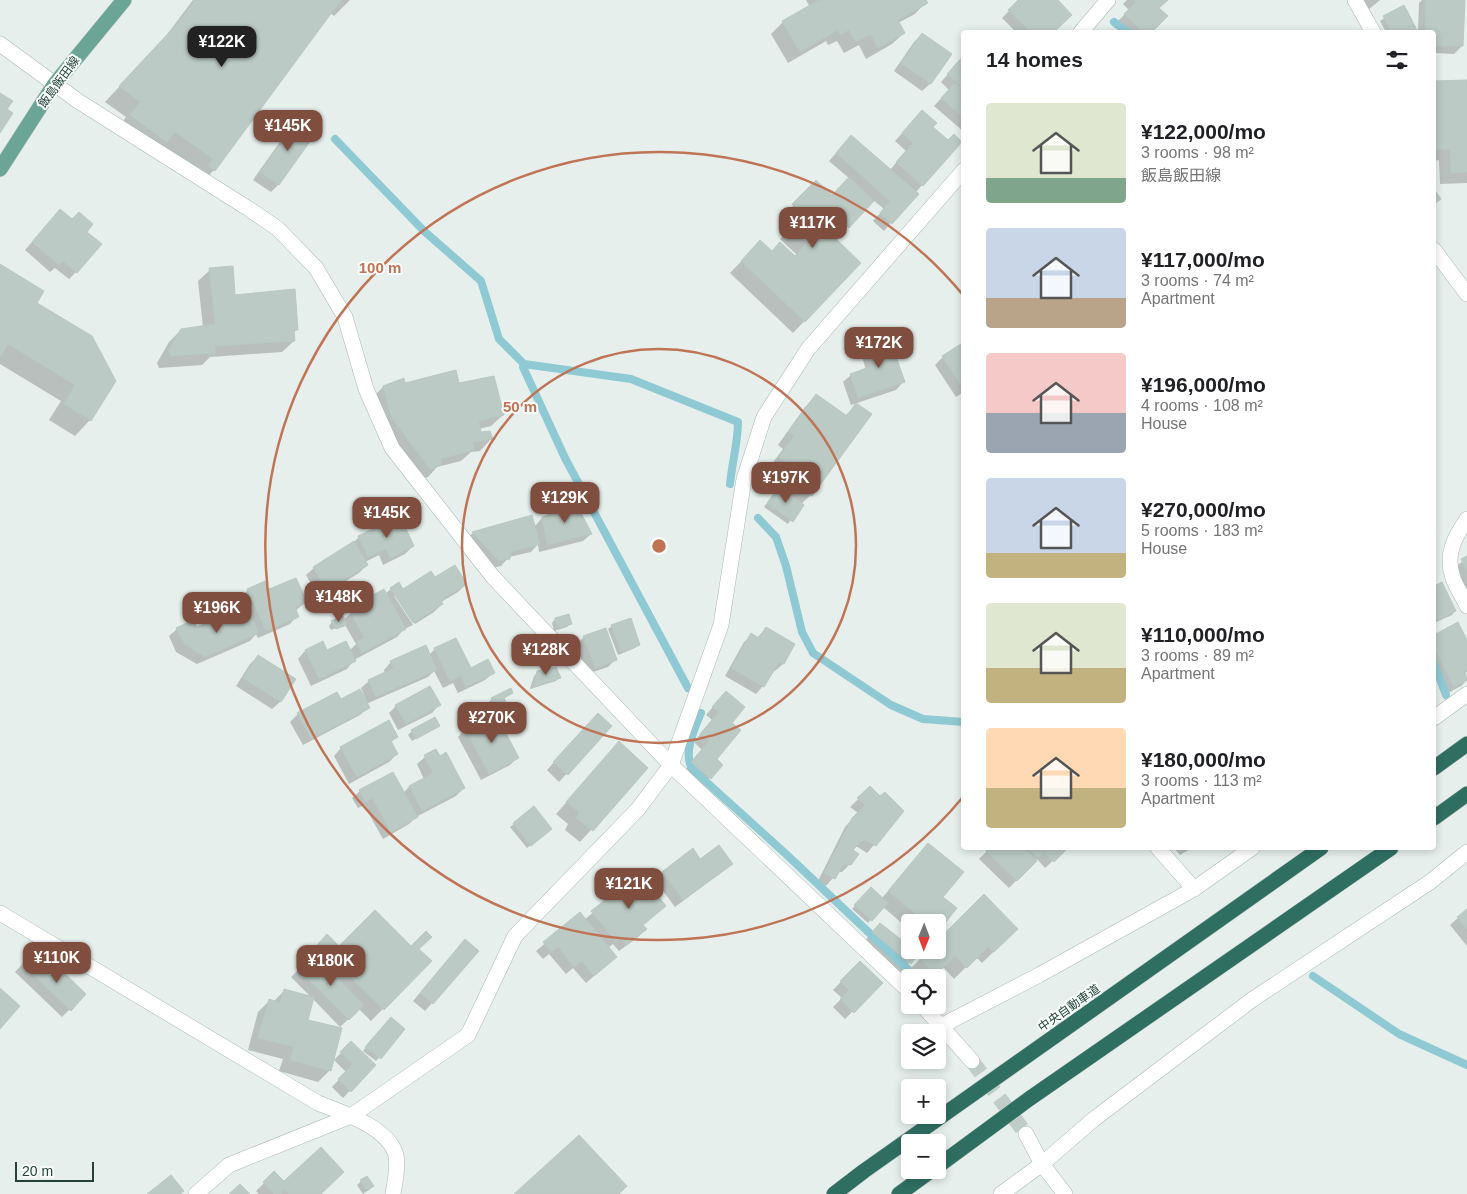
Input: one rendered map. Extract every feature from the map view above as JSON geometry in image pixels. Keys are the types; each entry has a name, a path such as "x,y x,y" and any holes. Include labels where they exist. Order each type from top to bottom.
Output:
{"highway":[{"path":"1436,767 1467,744"},
{"path":"1436,817 1467,794"},
{"name":"中央自動車道","path":"834,1194 1318,850"},
{"path":"946,1160 1029,1099 1388,850"},
{"path":"900,1194 920,1179"}],"main road":[{"name":"飯島飯田線","path":"0,169 54,85 124,0"}],"street":[{"path":"1083,30 1108,0"},
{"path":"1355,0 1372,30"},
{"path":"0,44 54,85 270,223 316,268 345,317 366,389 392,448 493,577 671,765 901,983"},
{"path":"196,1194 229,1166 351,1116 468,1035 515,936 638,809 671,765 722,625 744,479 764,417 808,349 961,178"},
{"path":"1436,253 1467,294"},
{"path":"1467,520 1451,546 1450,561 1452,578 1467,606"},
{"path":"1436,717 1467,694"},
{"path":"1160,850 1194,889"},
{"path":"945,1024 1039,975 1194,889 1249,850"},
{"path":"1001,1194 1042,1164 1094,1119 1253,998 1430,882 1467,852"},
{"path":"0,913 318,1103 351,1116 382,1133 396,1152 396,1176 393,1194"},
{"path":"930,1014 939,1024"},
{"path":"946,1032 972,1061"},
{"path":"1026,1134 1042,1164 1065,1194"}],"building":[{"path":"195,0 341,0 215,171 208,165 213,159 175,132 167,142 130,115 140,102 119,86 178,23"},
{"path":"819,0 926,0 928,3 898,20 905,33 878,48 871,34 856,42 849,30 840,35 838,30 800,52 782,21"},
{"path":"1018,0 1058,0 1072,15 1056,30 1029,30 1008,10"},
{"path":"1134,0 1168,0 1159,8 1168,16 1154,30 1141,30 1124,14 1136,2"},
{"path":"1426,0 1465,0 1463,46 1436,46 1436,30 1425,30"},
{"path":"1404,5 1417,30 1390,30 1383,16"},
{"path":"922,33 952,54 931,84 901,63"},
{"path":"961,58 961,86 947,74"},
{"path":"1467,80 1467,172 1451,173 1450,149 1436,150 1436,81"},
{"path":"955,83 961,88 961,115 941,98"},
{"path":"0,93 13,101 7,109 13,113 0,133"},
{"path":"922,110 937,123 933,127 948,140 954,134 961,143 923,186 896,162 913,143 902,133"},
{"path":"297,120 316,133 279,185 260,172"},
{"path":"851,135 919,194 892,224 880,213 890,201 836,153"},
{"path":"849,177 874,201 849,228 845,224 833,236 861,263 805,322 741,261 760,240 772,251 780,242 795,256 807,243 791,227 803,214 792,204 816,180 832,195"},
{"path":"1436,192 1441,199 1436,203"},
{"path":"60,209 72,219 79,212 93,224 87,232 102,244 77,273 63,261 59,265 32,242"},
{"path":"0,264 44,291 37,303 92,336 116,381 91,421 64,404 75,385 8,344 0,357"},
{"path":"233,266 235,295 295,289 298,330 294,330 295,341 215,346 215,353 171,356 168,350 181,329 215,324 209,268"},
{"path":"888,334 905,382 858,398 850,374 875,365 866,341"},
{"path":"961,344 961,385 942,356"},
{"path":"456,370 459,383 494,376 504,415 479,421 481,432 490,431 493,439 473,442 474,450 441,459 441,465 430,469 391,417 383,386 404,378 405,383"},
{"path":"816,394 847,416 856,403 872,414 812,496 783,475 790,465 779,457 794,436 788,432"},
{"path":"779,487 804,505 793,522 767,503"},
{"path":"569,499 570,509 579,509 592,534 547,545 542,517 556,512 556,504"},
{"path":"532,515 540,544 511,552 510,559 499,561 472,532"},
{"path":"400,516 414,546 390,558 386,549 368,557 358,536"},
{"path":"354,541 368,565 327,590 313,567"},
{"path":"1467,556 1467,571 1461,559"},
{"path":"455,565 467,584 441,600 443,604 413,623 390,588 399,582 403,589 431,571 435,577"},
{"path":"296,578 307,602 295,607 299,617 266,631 247,589 265,581 269,589"},
{"path":"1442,582 1456,611 1438,620 1436,616 1436,585"},
{"path":"384,589 406,629 362,653 356,642 364,638 350,611 360,605 366,615 374,610 368,598"},
{"path":"226,614 230,623 250,614 259,633 205,657 184,644 176,628 193,620 197,627"},
{"path":"569,614 572,624 557,628 555,618"},
{"path":"343,616 347,625 336,629 331,621"},
{"path":"631,618 640,645 621,652 611,625"},
{"path":"1458,622 1467,640 1467,669 1465,670 1467,680 1454,687 1436,651 1436,634"},
{"path":"766,627 795,644 784,664 779,662 764,687 731,668 751,633 759,638"},
{"path":"606,628 617,660 595,668 583,636"},
{"path":"456,638 471,668 488,659 495,673 466,687 461,676 450,681 434,648"},
{"path":"323,641 327,650 346,641 356,661 319,679 305,650"},
{"path":"426,645 437,670 376,697 368,680 394,668 390,661"},
{"path":"258,655 296,679 281,702 243,678"},
{"path":"556,667 561,678 533,687 537,671"},
{"path":"430,686 441,705 406,724 395,705"},
{"path":"511,688 513,693 504,698 511,712 501,718 491,698"},
{"path":"360,689 370,708 311,739 297,713 337,692 341,699"},
{"path":"726,691 745,707 732,723 741,730 717,759 723,765 711,779 691,762 709,741 700,734 719,712 712,707"},
{"path":"598,713 612,726 568,775 553,762"},
{"path":"488,716 493,726 500,722 519,758 489,774 465,728"},
{"path":"435,717 440,726 416,739 411,730"},
{"path":"389,720 398,737 391,741 398,754 357,777 340,747"},
{"path":"619,741 648,768 593,831 576,818 579,812 566,802"},
{"path":"436,749 440,756 446,752 465,788 422,811 409,786 433,773 424,755"},
{"path":"393,772 418,817 391,832 372,798 366,802 359,790"},
{"path":"870,786 880,796 885,792 904,811 876,846 864,839 853,850 859,854 851,865 844,864 835,879 824,873 852,818 865,805 857,798"},
{"path":"534,806 552,829 531,846 513,823"},
{"path":"928,843 964,872 943,897 957,908 946,922 946,914 916,914 888,891"},
{"path":"719,845 733,864 683,900 662,872 693,848 700,859"},
{"path":"1026,850 1037,861 1017,881 986,851"},
{"path":"1029,850 1066,850 1054,862 1044,852 1038,858"},
{"path":"640,873 666,906 643,925 647,929 627,945 621,938 616,942 591,911"},
{"path":"871,887 888,903 872,921 854,905"},
{"path":"984,894 1018,929 994,952 988,947 967,968 955,956 942,969 930,969 920,959 946,959 946,932"},
{"path":"1467,909 1467,929 1457,917"},
{"path":"375,910 411,946 426,931 432,937 419,949 432,961 384,1010 317,945 327,934 339,946"},
{"path":"580,912 617,957 594,976 582,961 574,967 558,947 551,952 543,942"},
{"path":"880,923 901,939 901,956 872,932"},
{"path":"465,939 479,951 433,1004 420,993"},
{"path":"313,953 364,1005 349,1020 298,969"},
{"path":"29,956 50,976 58,967 86,994 71,1011 22,964"},
{"path":"905,959 915,959 911,964"},
{"path":"860,961 883,983 854,1013 840,999 849,990 840,981"},
{"path":"0,988 20,1006 0,1029"},
{"path":"284,989 314,997 308,1020 342,1028 331,1071 290,1060 294,1047 258,1038 269,999 280,1003"},
{"path":"391,1017 405,1029 381,1059 365,1047"},
{"path":"351,1041 376,1065 351,1092 338,1079 353,1064 340,1052"},
{"path":"579,1135 627,1186 619,1194 514,1194"},
{"path":"321,1147 344,1172 321,1194 289,1194 285,1190 281,1194 274,1194 263,1182 274,1171 284,1181"},
{"path":"171,1175 184,1191 180,1194 147,1194"},
{"path":"367,1176 374,1186 367,1191 360,1180"},
{"path":"240,1184 250,1194 229,1194"}],"waterway":[{"path":"1114,22 1124,30"},
{"path":"335,139 424,231 481,281 499,339 524,364 631,379 738,422 730,484"},
{"path":"524,364 523,367 565,458 688,688"},
{"path":"758,518 776,537 786,566 802,632 813,653 891,705 923,719 961,722"},
{"path":"1436,668 1446,695"},
{"path":"701,713 689,749 690,764 693,770 787,855 907,969"},
{"path":"1313,976 1399,1034 1467,1065"}],"tunnel":[{"path":"972,1061 1026,1134"}]}
